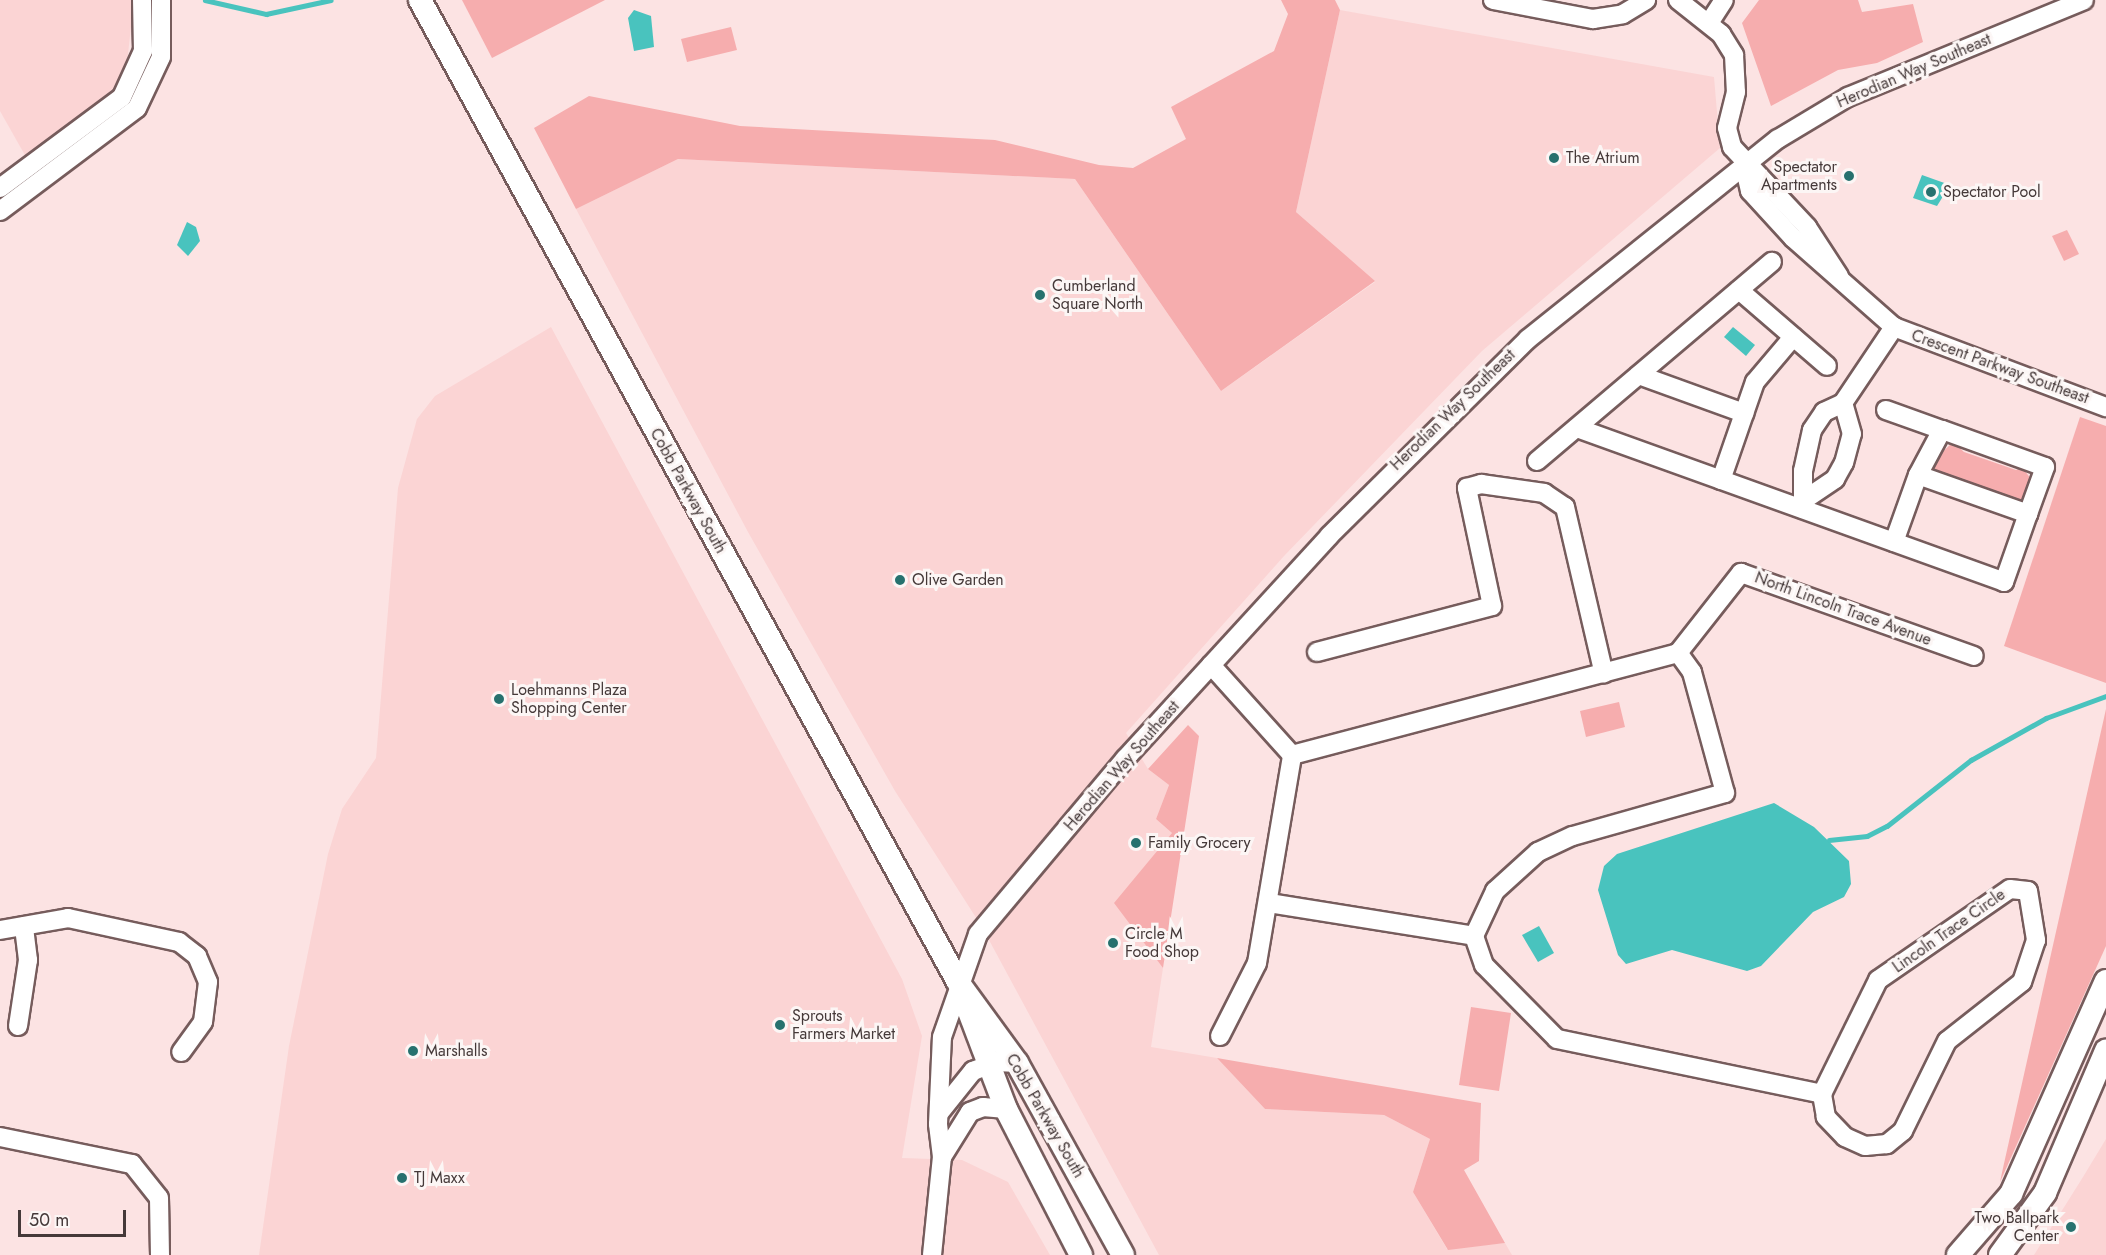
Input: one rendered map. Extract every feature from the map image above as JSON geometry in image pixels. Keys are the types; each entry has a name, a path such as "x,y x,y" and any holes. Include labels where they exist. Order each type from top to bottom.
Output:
{"main road":[{"name":"Cobb Parkway South","path":"420,0 958,982 1017,1063 1123,1255"},
{"path":"1958,1255 2014,1189 2106,981"},
{"name":"Cobb Parkway South","path":"958,982 1006,1110 1081,1255"},
{"path":"2000,1255 2045,1193 2106,1051"}],"street":[{"path":"0,188 122,97 143,51 142,0"},
{"path":"0,211 137,108 161,57 161,0"},
{"path":"1493,0 1608,19 1646,0"},
{"path":"1678,0 1709,23 1734,55 1736,92 1727,128 1744,165"},
{"path":"1709,23 1724,0"},
{"name":"Herodian Way Southeast","path":"942,1157 938,1116 942,1037 958,982 987,917 1211,665 1405,455 1491,373 1744,165 1848,97 2084,0"},
{"name":"Crescent Parkway Southeast","path":"1744,165 1765,179 1807,227 1840,279 1894,327 2106,406"},
{"path":"1537,461 1772,262"},
{"path":"1739,290 1827,366"},
{"path":"1805,504 1803,471 1812,430 1824,412 1844,403 1894,327"},
{"path":"1721,480 1760,374 1793,337"},
{"path":"1639,375 1744,413"},
{"path":"1805,504 1835,479 1844,463 1852,434 1844,403"},
{"path":"1577,428 1721,480 1805,504 1894,542 2004,582 2045,467 1886,410"},
{"path":"1894,542 1918,475 1942,430"},
{"path":"1918,475 2028,514"},
{"path":"1317,652 1492,606 1467,488 1481,484 1544,493 1565,507 1604,674"},
{"name":"North Lincoln Trace Avenue","path":"1678,653 1741,573 1974,656"},
{"path":"1292,754 1678,653 1692,672 1725,793 1573,836 1538,852 1495,891 1474,936 1484,965 1557,1039 1822,1094"},
{"path":"1211,665 1292,754"},
{"path":"1220,1036 1251,980 1269,903 1292,754"},
{"name":"Lincoln Trace Circle","path":"2010,889 2028,891 2036,940 2022,982 1947,1041 1903,1131 1887,1144 1865,1146 1845,1137 1826,1117 1822,1094 1878,980 2010,889"},
{"path":"1269,903 1474,936"},
{"path":"0,930 68,918 165,936 197,956 208,982 206,1013 199,1032 180,1052"},
{"path":"18,1026 28,960 24,926"},
{"path":"938,1116 960,1082 989,1063 1017,1063"},
{"path":"932,1255 942,1157 970,1112 983,1107 1006,1110"},
{"path":"0,1137 132,1164 159,1198 160,1255"}],"shaded area":[{"path":"0,0 134,0 126,72 110,94 26,157 0,111"},
{"path":"462,0 605,0 492,58"},
{"path":"1281,0 1335,0 1340,10 1296,212 1375,281 1221,391 1075,179 678,159 576,209 534,128 589,96 740,126 995,140 1099,165 1133,168 1186,139 1171,107 1274,51 1288,14"},
{"path":"1759,0 1858,0 1862,12 1913,4 1923,42 1877,63 1838,70 1771,106 1742,23"},
{"path":"1340,10 1714,77 1720,148 1482,351 1284,556 1126,733 1148,769 1169,785 1156,819 1172,833 1115,903 1163,968 1151,1047 1217,1058 1265,1109 1384,1115 1430,1139 1413,1192 1447,1249 1505,1243 1512,1255 1159,1255 982,927 895,791 748,532 576,209 678,159 1075,179 1221,391 1375,282 1296,212"},
{"path":"731,27 737,50 687,62 681,39"},
{"path":"2067,230 2079,254 2064,261 2052,236"},
{"path":"551,327 902,979 922,1036 902,1158 962,1160 1008,1182 1050,1255 259,1255 289,1046 328,854 342,809 376,758 398,488 417,419 435,396"},
{"path":"2080,417 2106,426 2106,683 2004,646"},
{"path":"1953,442 1964,452 2016,470 2022,467 2031,479 2024,501 1932,471 1932,462"},
{"path":"1619,702 1625,727 1586,737 1580,711"},
{"path":"2106,709 2106,946 2000,1182 2003,1168"},
{"path":"1188,725 1199,736 1163,968 1114,903 1172,833 1156,819 1169,785 1148,769"},
{"path":"1471,1007 1511,1013 1499,1091 1459,1085"},
{"path":"1217,1058 1481,1103 1479,1161 1464,1170 1505,1243 1448,1250 1413,1192 1430,1139 1384,1115 1265,1109"},
{"path":"2106,1139 2106,1255 2034,1255 2083,1177"}],"water":[{"path":"634,10 651,16 654,47 634,51 628,18"},
{"name":"Spectator Pool","path":"1922,175 1950,185 1937,206 1913,198"},
{"path":"187,222 196,227 200,241 188,256 177,245"},
{"path":"1733,327 1755,345 1746,356 1724,337"},
{"path":"1774,803 1814,827 1849,861 1851,884 1844,897 1813,912 1761,966 1747,971 1672,950 1626,964 1618,955 1598,890 1604,866 1617,854"},
{"path":"1539,926 1554,953 1538,962 1522,935"}],"waterway":[{"path":"205,0 266,14 331,0"},
{"path":"1829,840 1867,836 1887,826 1971,760 2046,718 2106,696"}],"place":[{"name":"The Atrium","path":"1554,158"},
{"name":"Spectator Apartments","path":"1849,176"},
{"name":"Spectator Pool","path":"1931,192"},
{"name":"Cumberland Square North","path":"1040,295"},
{"name":"Olive Garden","path":"900,580"},
{"name":"Loehmanns Plaza Shopping Center","path":"499,699"},
{"name":"Family Grocery","path":"1136,843"},
{"name":"Circle M Food Shop","path":"1113,943"},
{"name":"Sprouts Farmers Market","path":"780,1025"},
{"name":"Marshalls","path":"413,1051"},
{"name":"TJ Maxx","path":"402,1178"},
{"name":"Two Ballpark Center","path":"2071,1227"}]}
